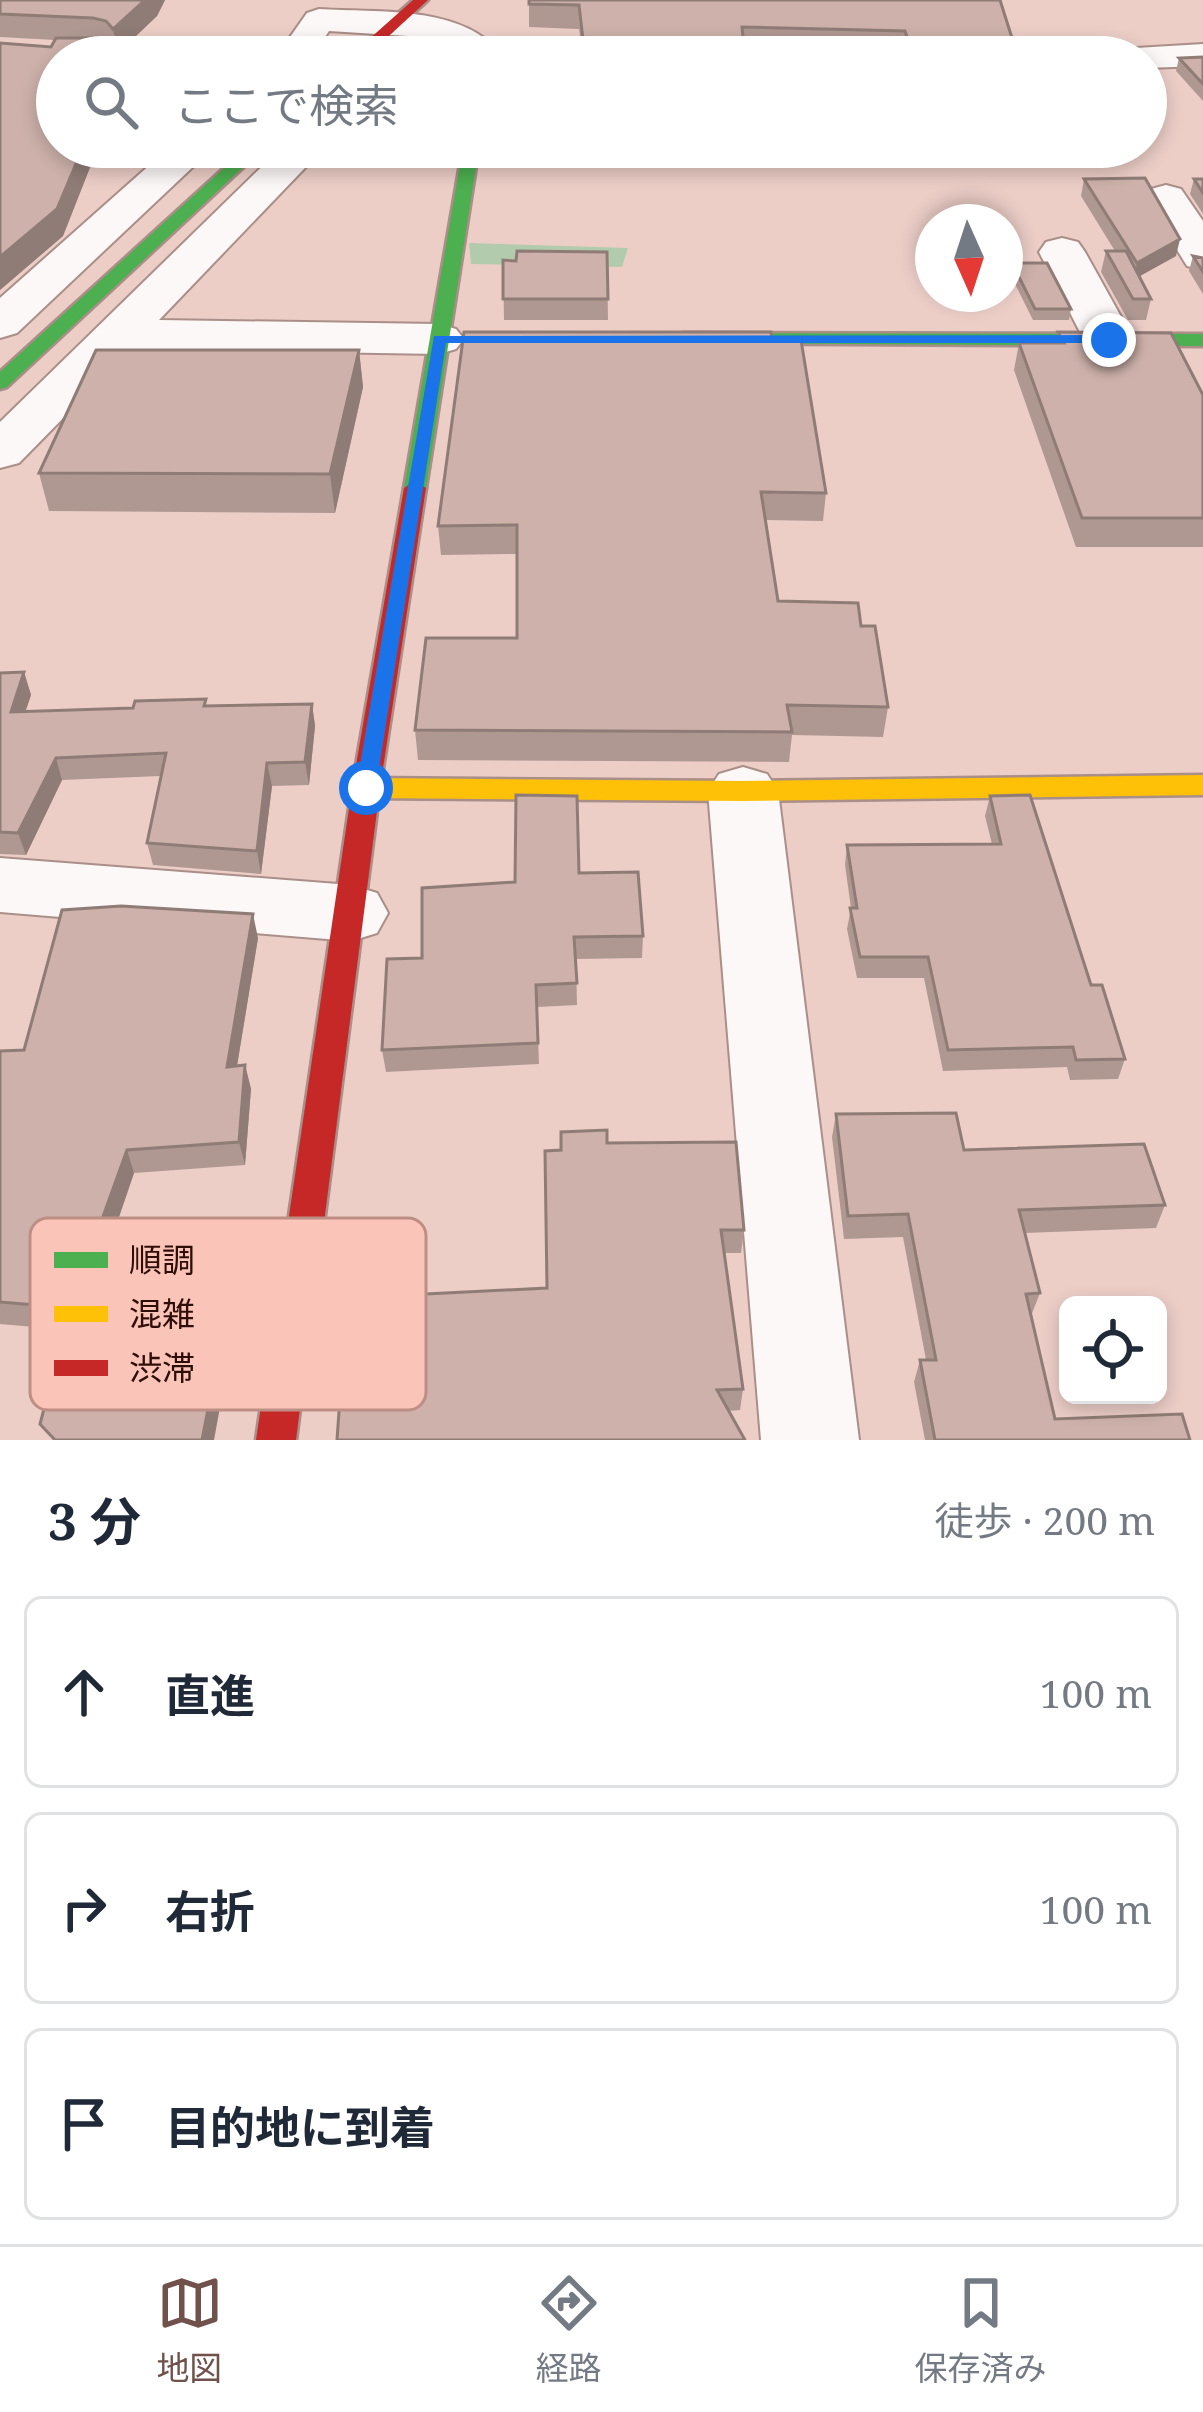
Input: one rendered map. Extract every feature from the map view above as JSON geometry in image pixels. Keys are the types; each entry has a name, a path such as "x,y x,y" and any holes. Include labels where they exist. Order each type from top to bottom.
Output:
{"street":[{"path":"309,36 320,20 408,13 457,36"},
{"path":"381,36 408,13"},
{"path":"1167,56 1203,55"},
{"path":"0,323 171,168"},
{"path":"0,383 234,168"},
{"path":"0,452 284,168"},
{"path":"308,1218 366,788 452,339 469,168"},
{"path":"1166,198 1203,256"},
{"path":"1062,252 1109,340"},
{"path":"118,334 452,339"},
{"path":"655,339 1203,340"},
{"path":"366,788 742,791 1203,785"},
{"path":"742,791 810,1440"},
{"path":"0,885 351,913"},
{"path":"276,1440 280,1410"}],"green space":[{"path":"469,243 628,248 622,267 471,264"}],"building":[{"path":"0,0 145,0 113,29 106,21 93,18 0,14"},
{"path":"529,0 1000,0 1011,36 742,27 743,36 583,36 579,5 529,4"},
{"path":"0,43 36,46 36,168 74,168 57,209 0,257"},
{"path":"1203,57 1203,84 1179,58"},
{"path":"1145,178 1180,239 1137,263 1084,179"},
{"path":"517,251 607,252 608,299 503,299 503,260 516,261"},
{"path":"1106,251 1126,251 1151,299 1133,299"},
{"path":"1023,263 1047,263 1071,309 1035,309 1023,285"},
{"path":"464,332 771,332 772,340 801,340 826,493 761,492 778,601 858,603 861,626 875,626 888,707 787,705 792,732 415,730 426,638 517,638 517,525 438,526"},
{"path":"1058,332 1171,333 1203,395 1203,518 1082,518 1019,343 1064,343"},
{"path":"96,350 359,350 330,474 39,473"},
{"path":"24,672 11,712 133,708 135,701 206,699 204,706 312,704 305,762 267,763 257,851 147,843 166,753 56,758 18,833 0,832 0,673"},
{"path":"516,795 577,796 579,873 638,872 643,936 574,937 577,983 536,985 538,1043 382,1050 387,959 422,958 422,888 515,882"},
{"path":"1030,795 1091,985 1102,985 1125,1059 1076,1060 1073,1047 948,1050 928,957 860,957 850,908 857,908 847,845 1001,844 990,796"},
{"path":"121,906 253,914 227,1067 245,1065 239,1142 127,1150 102,1218 30,1218 30,1305 0,1302 0,1051 24,1050 62,910"},
{"path":"956,1113 964,1150 1144,1144 1165,1205 1019,1210 1040,1293 1026,1294 1055,1419 1182,1414 1190,1440 935,1440 920,1360 936,1360 908,1214 848,1216 836,1114"},
{"path":"607,1130 607,1143 736,1142 744,1230 721,1230 743,1389 717,1390 745,1440 337,1440 339,1410 426,1410 426,1294 547,1288 545,1151 561,1150 561,1132"},
{"path":"44,1410 208,1410 202,1440 55,1440 40,1424"}],"traffic: fast":[{"path":"0,383 234,168"},
{"path":"415,488 468,168"},
{"path":"683,339 1203,340"}],"traffic: slow":[{"path":"366,788 743,791 1203,785"}],"traffic: jam":[{"path":"381,36 421,0"},
{"path":"307,1218 366,788 415,488"},
{"path":"276,1440 280,1410"}],"route":[{"path":"366,788 440,339 1109,340"}]}
